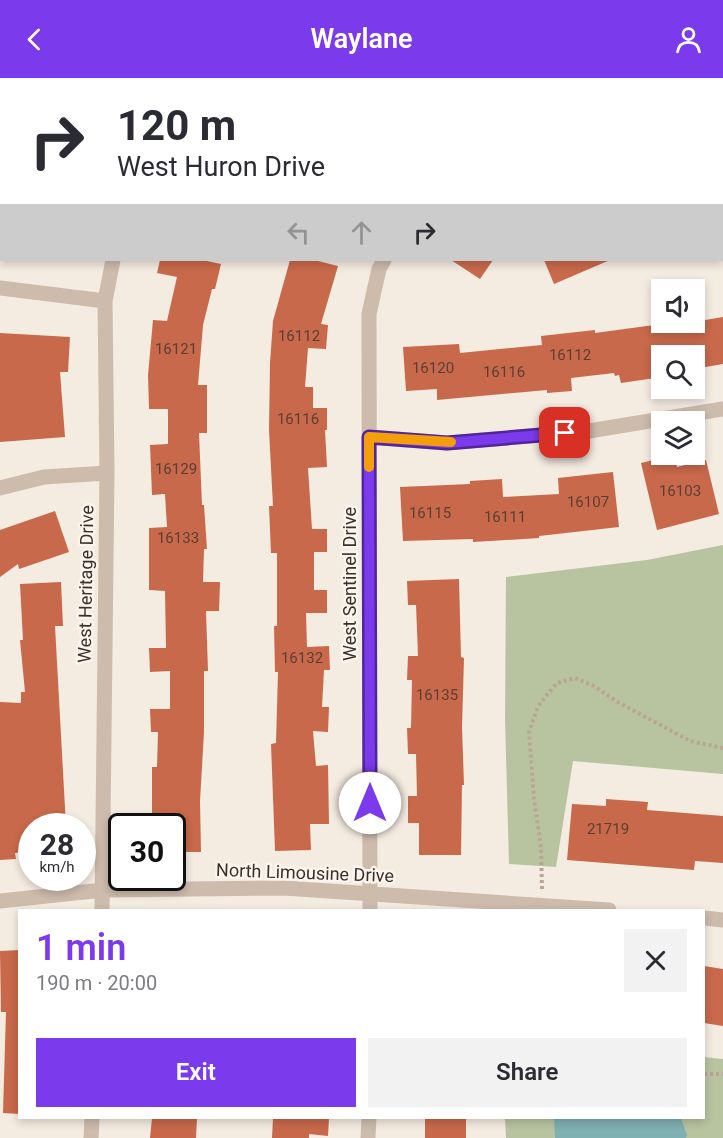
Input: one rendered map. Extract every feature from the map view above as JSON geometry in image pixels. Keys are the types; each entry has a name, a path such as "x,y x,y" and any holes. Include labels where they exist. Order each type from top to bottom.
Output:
{"street":[{"name":"West Heritage Drive","path":"102,909 107,473 105,301 113,261"},
{"name":"West Sentinel Drive","path":"370,909 369,314 379,268 383,261"},
{"path":"0,288 105,301"},
{"path":"369,437 447,443 589,431 723,409"},
{"path":"0,488 44,477 107,473"},
{"name":"North Limousine Drive","path":"0,900 103,890 284,888 596,909"},
{"path":"705,918 723,920"},
{"path":"92,1119 92,1138"},
{"path":"368,1138 369,1119"}],"path":[{"path":"542,905 541,847 534,799 529,732 538,706 557,683 575,678 592,685 618,702 690,741 723,748"},
{"path":"705,1074 723,1074"}],"green space":[{"path":"723,545 723,774 573,761 556,867 509,864 505,719 506,577 647,560"},
{"path":"705,1057 723,1059 723,1138 506,1138 505,1119 705,1119"}],"water":[{"path":"554,1119 681,1119 687,1135 686,1138 555,1138"}],"building":[{"path":"160,261 207,261 221,264 203,325 198,385 207,385 207,433 199,433 202,505 204,505 207,549 204,549 203,582 220,582 219,611 206,611 208,671 204,671 204,732 200,801 201,852 186,852 186,813 152,813 152,767 157,767 158,732 151,732 150,709 170,709 170,671 150,672 149,648 166,648 165,591 149,590 149,528 167,527 165,494 152,495 150,445 168,444 168,409 149,409 148,375 153,320 167,321 177,277 157,273"},
{"path":"290,261 318,261 338,266 321,324 328,325 326,349 308,348 305,387 313,387 313,408 327,408 327,430 325,430 327,467 308,468 312,529 327,529 327,552 314,552 314,590 327,590 327,613 306,613 307,647 329,646 330,670 324,670 322,707 329,707 328,732 313,731 316,766 328,765 329,824 310,824 311,850 275,851 271,744 276,743 278,672 275,672 274,626 277,626 277,553 271,553 269,506 273,506 269,430 273,321"},
{"path":"453,261 492,261 480,279"},
{"path":"544,261 608,261 554,284"},
{"path":"723,317 723,364 705,367 705,345 651,345 651,379 621,383 619,375 615,376 614,373 571,378 572,391 547,393 547,390 437,400 437,389 406,391 403,347 459,344 460,353 542,345 541,336 595,330 595,333 651,325 651,333 705,333 705,320"},
{"path":"0,333 70,337 68,372 60,372 65,437 0,442"},
{"path":"706,460 719,514 657,530 641,463 651,461 651,465 676,465 677,467 705,465"},
{"path":"613,472 619,527 539,536 539,538 473,542 473,539 403,541 400,487 470,484 470,481 502,479 503,497 559,494 558,478"},
{"path":"55,511 69,552 19,569 18,564 0,577 0,530"},
{"path":"459,579 461,657 464,658 462,727 464,785 462,785 461,855 419,855 419,823 408,823 408,796 417,796 416,754 408,754 407,728 411,728 412,680 407,680 408,656 418,656 416,605 408,605 407,581"},
{"path":"61,582 63,626 55,626 65,813 18,813 16,859 0,860 0,702 21,703 21,692 25,692 20,640 23,640 20,584"},
{"path":"606,799 648,802 647,810 723,816 723,863 695,861 694,870 567,860 572,804 606,806"},
{"path":"18,950 18,1114 3,1113 6,1012 1,1012 0,951"},
{"path":"705,966 723,969 723,1026 705,1023"},
{"path":"152,1119 197,1119 196,1138 150,1138"},
{"path":"273,1119 329,1119 328,1136 309,1134 309,1138 272,1138"},
{"path":"425,1119 466,1119 466,1138 425,1138"}],"slow traffic":[{"path":"369,467 369,437 451,442"}],"route":[{"path":"370,803 369,437 447,443 565,433"}]}
